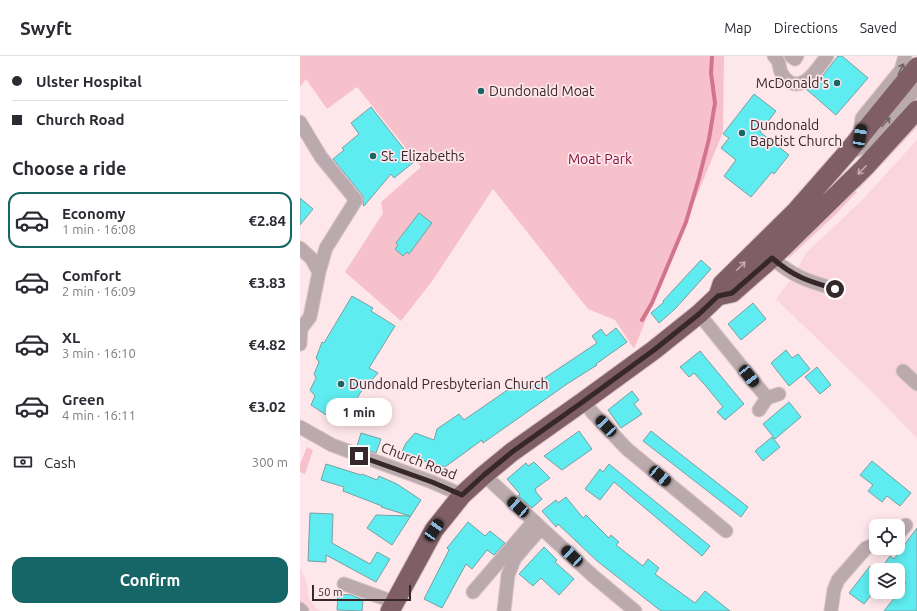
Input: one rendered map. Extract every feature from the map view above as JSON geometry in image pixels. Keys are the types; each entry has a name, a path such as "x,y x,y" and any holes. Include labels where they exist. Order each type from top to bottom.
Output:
{"highway":[{"path":"392,607 434,530 462,495 512,452 654,350 699,314 718,296 722,284 796,212 846,154 917,67"},
{"path":"718,296 732,293 772,258 865,167 917,110"}],"street":[{"path":"774,56 779,60 781,72 785,79 794,84 807,80 825,60 826,56"},
{"path":"791,56 795,59 798,56"},
{"path":"860,136 862,118 901,70 905,56"},
{"path":"846,154 865,146 917,88"},
{"path":"300,122 321,157 356,200 326,248 319,272 310,317 301,330 300,344"},
{"path":"300,248 311,258 319,272"},
{"path":"772,258 794,275 835,289"},
{"path":"699,314 767,398"},
{"path":"903,371 917,384"},
{"path":"759,410 767,398 779,394"},
{"path":"584,401 592,412 627,449 726,531"},
{"name":"Church Road","path":"300,427 332,445 432,482 462,495"},
{"path":"484,475 597,580 635,611"},
{"path":"473,592 538,525"},
{"path":"504,611 508,575 516,558 538,525"},
{"path":"831,611 834,590 838,580 866,548 869,547"},
{"path":"344,584 392,607"}],"shaded area":[{"path":"917,140 917,438 776,299 794,275 806,253 863,199"},
{"path":"300,568 306,580 309,598 316,608 321,611 300,611"}],"green space":[{"name":"Moat Park","path":"300,56 724,56 723,132 634,349 615,320 588,309 493,189 433,280 401,321 345,272 383,213 381,202 421,167 357,87 327,109 306,79 300,87"},
{"path":"917,122 917,127 859,189 856,185"},
{"path":"853,189 857,192 789,258 790,251"},
{"path":"307,447 313,450 305,474 300,472 300,464"}],"building":[{"name":"McDonald's","path":"838,56 842,56 868,78 836,115 806,89 820,79"},
{"name":"Dundonald Baptist Church","path":"754,94 776,111 760,132 789,155 774,174 772,172 751,197 724,176 736,160 721,148 729,138 723,134"},
{"name":"St. Elizabeths","path":"371,107 414,162 394,178 391,174 364,206 364,199 362,195 333,159 344,150 342,148 359,134 351,123"},
{"path":"300,198 313,209 300,225"},
{"path":"419,213 432,223 409,254 407,252 403,256 395,249 398,245 396,243"},
{"path":"701,260 711,269 675,309 659,323 651,313 664,302 663,301"},
{"path":"352,296 373,308 371,311 395,326 369,368 378,373 360,393 347,418 329,412 326,415 311,405 315,396 310,390 316,378 314,374 319,362 316,358 322,342 324,343"},
{"path":"753,303 766,319 741,340 728,324"},
{"path":"616,328 627,342 596,364 597,365 567,384 483,443 482,440 445,467 401,454 406,443 415,433 434,440 437,429 459,414 464,420 522,380 528,389 597,343 592,336 601,329 606,336"},
{"path":"786,350 792,358 798,354 810,369 789,386 771,363"},
{"path":"700,351 744,404 725,420 717,412 723,407 705,385 694,373 689,377 680,367"},
{"path":"817,367 831,385 820,394 805,377"},
{"path":"632,391 639,400 634,404 642,414 621,428 608,410"},
{"path":"789,402 801,417 775,439 763,424"},
{"path":"579,431 592,449 562,470 544,456"},
{"path":"651,431 748,507 741,517 643,441"},
{"path":"361,433 381,439 376,453 357,446"},
{"path":"772,437 780,447 763,461 755,451"},
{"path":"872,461 911,493 900,506 887,496 882,502 868,491 873,485 860,475"},
{"path":"534,462 550,478 535,489 542,499 532,508 518,496 520,494 507,479 526,463 528,466"},
{"path":"326,464 361,475 362,474 377,480 379,476 397,484 421,500 392,545 367,528 376,515 410,516 381,507 382,506 343,491 344,487 321,480"},
{"path":"609,464 710,546 702,556 614,482 600,500 585,489 600,469 603,472"},
{"path":"566,497 583,518 586,515 609,538 611,535 619,542 616,545 643,566 648,559 659,568 655,574 695,603 705,591 730,611 661,611 597,561 558,524 556,527 542,511 556,500 558,503"},
{"path":"310,513 333,514 332,543 370,564 377,552 390,559 376,582 326,555 326,562 308,561"},
{"path":"468,522 485,536 490,531 505,543 494,555 487,550 472,569 466,564 442,608 424,599 449,550 447,548"},
{"path":"917,528 917,611 884,611 893,599 905,599 905,563 885,563 890,556 894,559 897,555 905,555 905,544"},
{"path":"544,547 557,560 555,562 574,579 559,595 541,578 533,586 519,574"},
{"path":"869,567 869,598 864,604 849,593"},
{"path":"338,594 352,595 363,600 362,611 337,610"}],"waterway":[{"path":"642,320 652,303 686,222 699,178 709,139 715,103 711,73 712,56"}],"place":[{"name":"McDonald's","path":"837,83"},
{"name":"Dundonald Moat","path":"481,91"},
{"name":"Dundonald Baptist Church","path":"742,133"},
{"name":"St. Elizabeths","path":"373,156"},
{"name":"Dundonald Presbyterian Church","path":"341,384"}],"route":[{"path":"359,456 432,482 462,495 512,452 654,350 699,314 718,296 732,293 772,258 794,275 835,289"}]}
